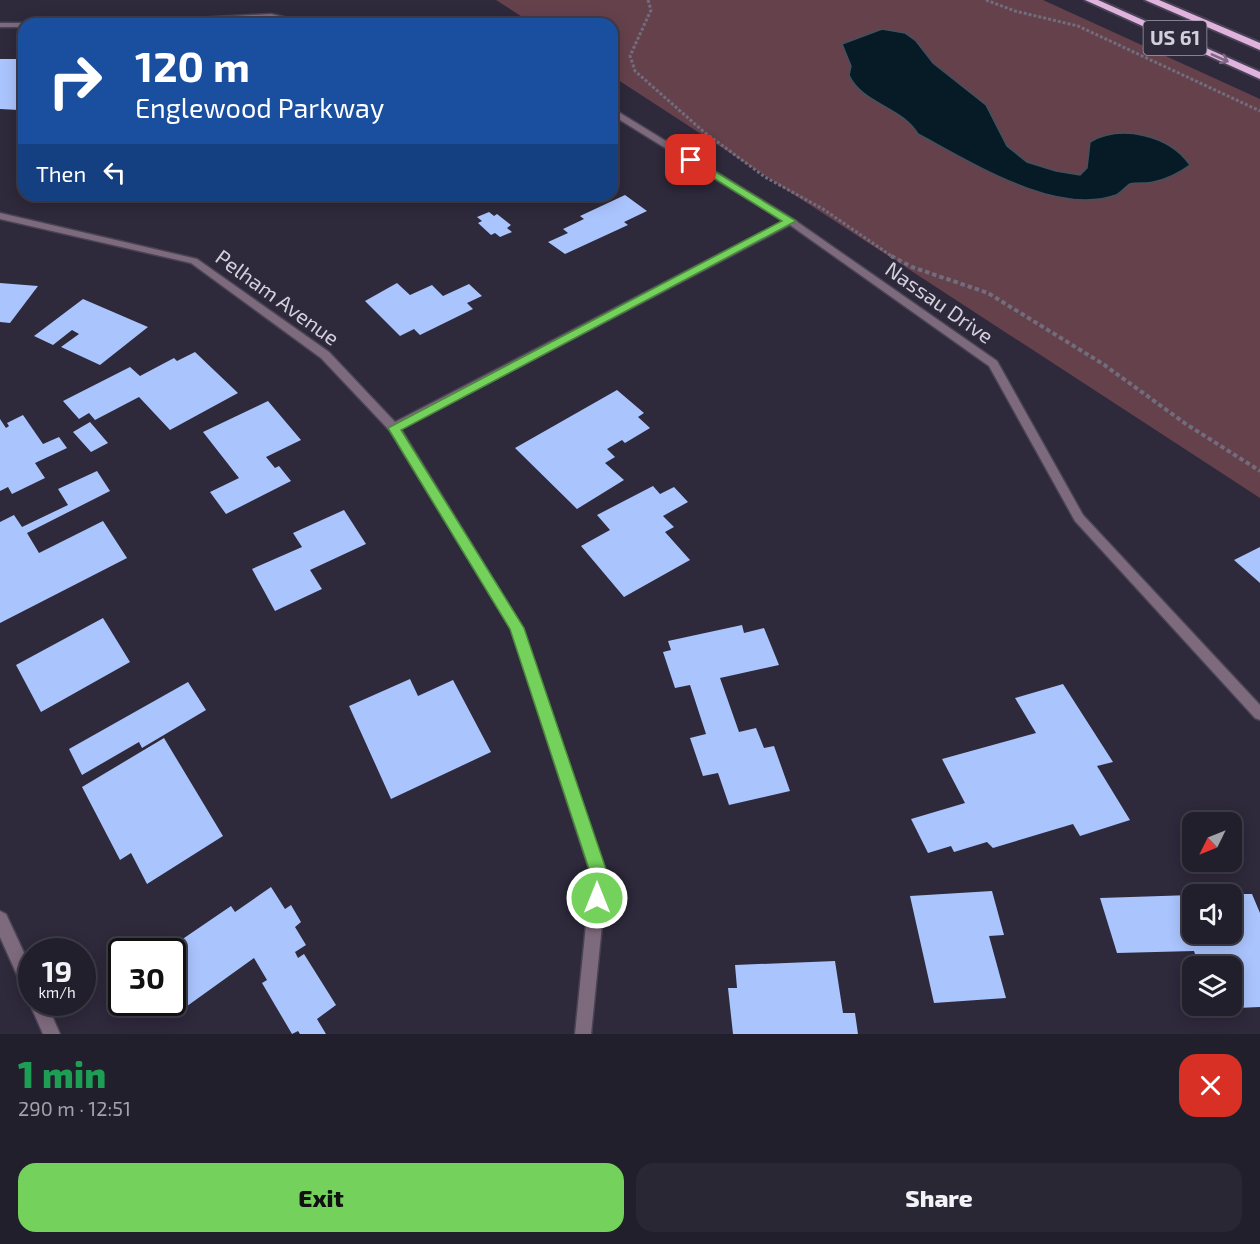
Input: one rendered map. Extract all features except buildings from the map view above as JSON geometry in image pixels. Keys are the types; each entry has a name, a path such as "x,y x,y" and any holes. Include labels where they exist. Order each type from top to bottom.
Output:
{"highway":[{"name":"US 61","path":"1090,0 1260,76"},
{"name":"US 61","path":"1150,0 1260,47"}],"street":[{"path":"235,18 271,16 280,18"},
{"path":"0,25 18,25"},
{"name":"Nassau Drive","path":"618,115 790,221 993,364 1079,518 1260,714"},
{"name":"Pelham Avenue","path":"0,216 194,261 325,354 394,428 517,628 600,875 583,1034"},
{"path":"394,428 790,221"},
{"path":"0,919 18,958"},
{"path":"44,1016 52,1034"}],"path":[{"path":"648,0 651,10 630,56 635,71 704,132 765,177 823,209 887,254 912,267 988,293 998,299 1102,363 1186,424 1260,471"},
{"path":"986,0 1015,11 1078,26 1260,111"}],"shaded area":[{"path":"496,0 1043,0 1260,99 1260,498 618,80 618,18 524,18"}],"water":[{"path":"882,29 905,33 916,41 933,63 986,105 1007,146 1027,162 1056,171 1080,175 1087,168 1090,142 1102,137 1130,133 1170,146 1190,165 1163,179 1150,183 1130,184 1116,195 1092,200 1067,199 1014,183 918,134 902,117 863,93 855,85 849,75 851,66 842,44"}],"route":[{"path":"597,898 600,875 517,628 394,428 790,221 691,160"}]}
